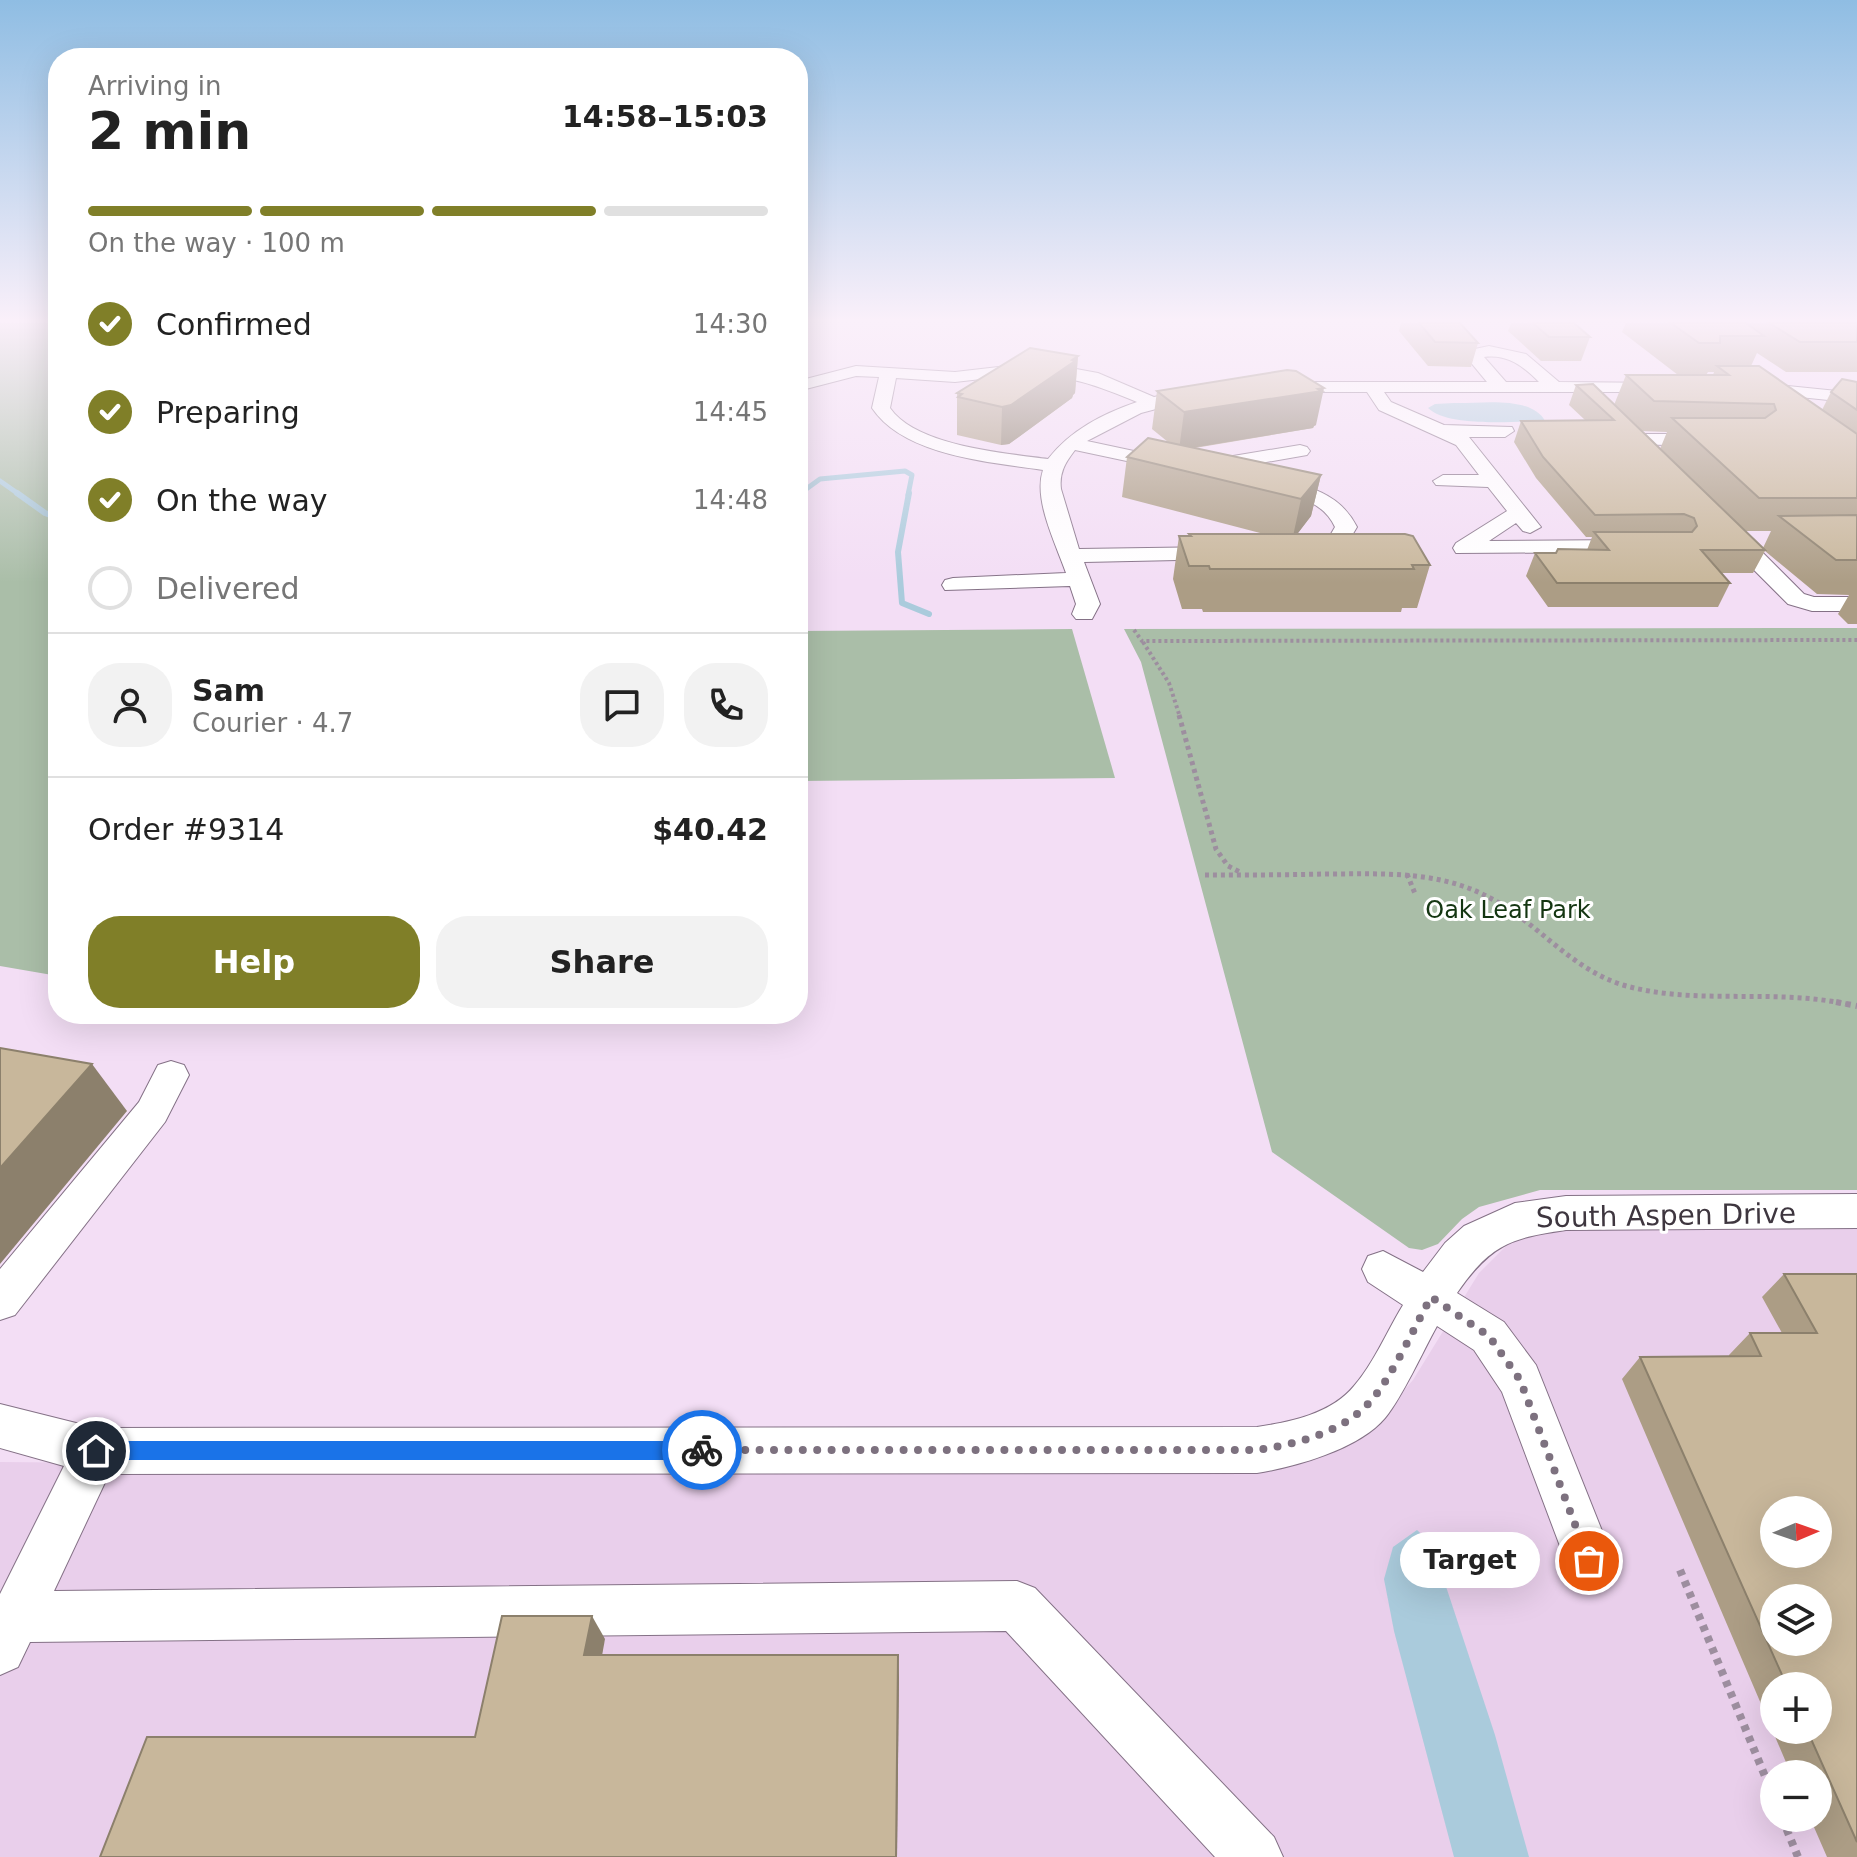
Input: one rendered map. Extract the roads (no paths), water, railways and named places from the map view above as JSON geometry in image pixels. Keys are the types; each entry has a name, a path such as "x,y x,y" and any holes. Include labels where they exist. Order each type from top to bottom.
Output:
{"street":[{"path":"882,410 895,427 917,437 965,450 1054,466"},
{"path":"1084,614 1088,604 1050,489 1054,466 1072,444 1101,425 1137,410"},
{"path":"1393,410 1463,441 1547,548"},
{"path":"1442,431 1505,431"},
{"path":"1658,462 1630,434 1721,440"},
{"path":"1072,444 1296,490 1333,505 1346,527 1331,552"},
{"path":"1194,469 1300,451"},
{"path":"1443,481 1494,481"},
{"path":"1519,512 1464,548 1657,547"},
{"path":"1714,518 1796,599 1812,604 1857,604"},
{"path":"1737,540 1767,540"},
{"path":"1283,553 1361,552"},
{"path":"1073,556 1235,554"},
{"path":"953,585 1080,579"},
{"path":"0,1301 152,1112 171,1075"},
{"name":"South Aspen Drive","path":"0,1426 96,1451 1257,1450 1294,1444 1333,1428 1369,1403 1431,1297 1459,1256 1496,1227 1525,1218 1566,1213 1857,1211"},
{"path":"1383,1269 1489,1336 1520,1380 1589,1561"},
{"path":"96,1451 8,1633 1017,1606 1254,1857"}],"water":[{"path":"1431,410 1532,410 1545,421 1467,421"},
{"path":"1417,1530 1432,1544 1495,1735 1529,1857 1454,1857 1394,1631 1384,1579 1393,1547"}],"waterway":[{"path":"808,488 820,479 905,471 912,475 908,495"},
{"path":"0,481 20,495"},
{"path":"17,493 48,514"},
{"path":"909,493 898,552 902,603 929,614"}],"place":[{"name":"Target","path":"1589,1561"}],"park label":[{"name":"Oak Leaf Park","path":"1508,910"}]}
